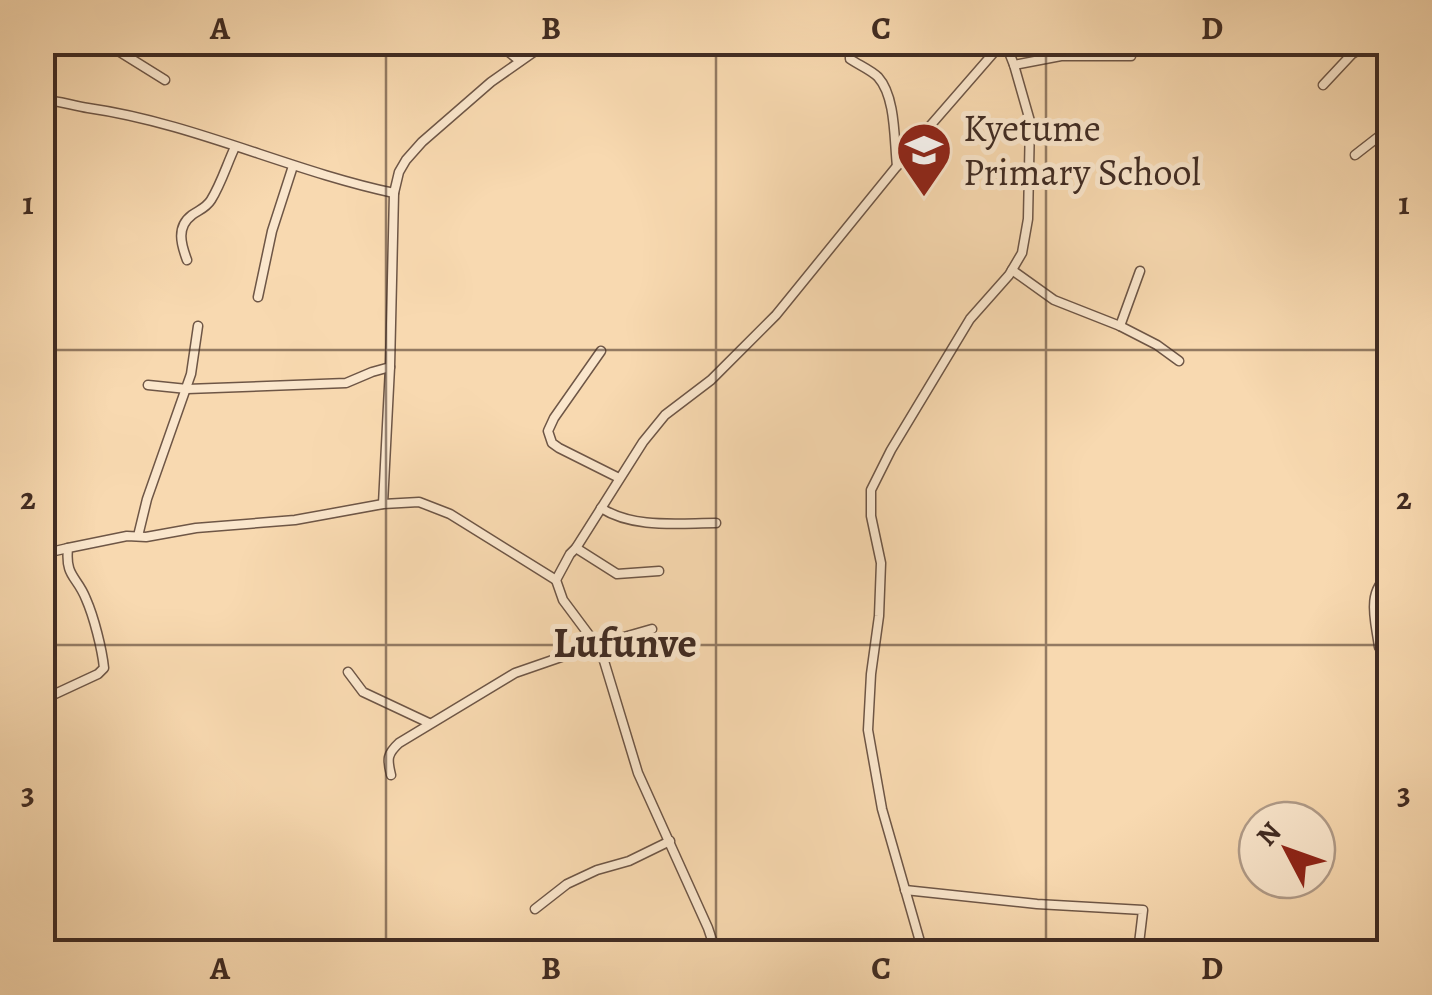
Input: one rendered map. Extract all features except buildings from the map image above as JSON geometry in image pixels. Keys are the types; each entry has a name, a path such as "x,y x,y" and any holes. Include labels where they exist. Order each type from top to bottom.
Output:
{"street":[{"path":"104,42 165,80"},
{"path":"496,42 520,61"},
{"path":"850,42 850,60 880,78 893,106 897,166"},
{"path":"556,580 643,442 665,414 711,380 776,315 1004,42 1030,121 1028,219 1022,253 970,320 871,490 880,563 868,730 882,810 923,952"},
{"path":"1323,85 1352,54 1372,42"},
{"path":"384,504 394,193 399,172 406,160 491,82 543,44"},
{"path":"1014,65 1061,56 1131,56"},
{"path":"42,100 175,127 292,166 394,193"},
{"path":"1355,154 1390,124"},
{"path":"187,260 180,236 182,226 212,198 234,147"},
{"path":"258,297 272,231 292,166"},
{"path":"1012,270 1054,300 1120,326 1179,361"},
{"path":"1120,326 1140,270"},
{"path":"138,536 147,498 187,389 198,326"},
{"path":"601,351 548,431 552,443 559,448 620,478"},
{"path":"148,385 187,389 346,383 390,368"},
{"path":"42,554 138,536 295,520 384,504 419,502 450,514 556,580 563,600 601,652 638,774 716,952"},
{"path":"601,508 617,518 633,521 716,523"},
{"path":"42,700 104,668 87,601 66,564 68,548"},
{"path":"576,548 616,574 659,570"},
{"path":"1379,647 1373,596 1379,582 1390,575"},
{"path":"391,775 387,758 390,751 428,723 515,673 652,629"},
{"path":"348,672 363,692 428,723"},
{"path":"535,909 567,884 630,861 670,841"},
{"path":"905,890 1143,910 1138,952"}],"place":[{"name":"Kyetume Primary School","path":"924,199"}],"district":[{"name":"Lufunve","path":"625,642"}]}
